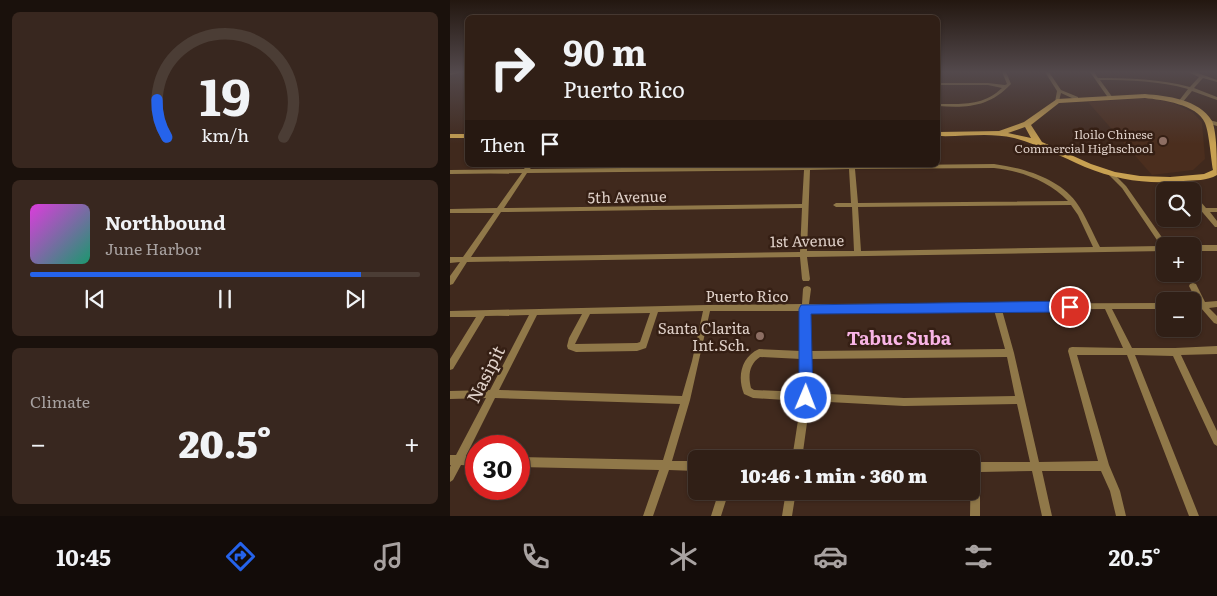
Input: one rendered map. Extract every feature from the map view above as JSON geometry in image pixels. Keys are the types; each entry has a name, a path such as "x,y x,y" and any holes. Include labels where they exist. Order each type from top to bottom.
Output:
{"street":[{"path":"940,105 984,103 994,96"},
{"path":"1058,101 1059,96"},
{"path":"1072,96 1076,98"},
{"path":"998,133 1027,124 1058,101 1076,98 1144,96"},
{"path":"940,134 998,133 1038,142 1112,174 1132,178 1179,179 1213,176 1217,171 1213,123 1201,113 1180,102 1146,96"},
{"path":"1180,102 1185,96"},
{"path":"1027,124 1038,142"},
{"path":"450,136 465,136"},
{"path":"940,167 994,166 1012,168 1055,188 1068,196 1073,203 1098,249"},
{"path":"450,282 528,167"},
{"path":"806,279 803,254 807,167"},
{"path":"450,172 923,167"},
{"path":"852,168 858,253"},
{"path":"1112,174 1124,187 1158,237"},
{"path":"1124,187 1132,178"},
{"path":"1179,179 1182,182"},
{"path":"836,205 1073,203"},
{"path":"1201,205 1217,225"},
{"name":"5th Avenue","path":"453,211 805,206"},
{"path":"1206,210 1217,210"},
{"path":"450,219 453,211"},
{"name":"1st Avenue","path":"450,260 1156,247"},
{"path":"1201,248 1217,248"},
{"path":"1193,286 1203,306 1217,322"},
{"path":"798,450 806,398 805,309 807,289"},
{"path":"1203,306 1217,304"},
{"path":"1107,306 1129,351 1194,516"},
{"name":"Puerto Rico","path":"450,314 707,308 1156,306"},
{"path":"997,307 1010,353 1047,516"},
{"path":"648,516 666,466 686,400 700,349 707,308"},
{"path":"588,312 571,346 576,348 637,347 643,345 656,310"},
{"name":"Nasipit","path":"450,477 454,460 493,394 535,312"},
{"path":"450,366 482,314"},
{"path":"1121,516 1115,491 1104,466 1072,350 1175,352 1217,350"},
{"path":"1175,352 1217,441"},
{"path":"1010,353 806,355 759,353 753,355 748,360 745,384 747,391 753,394 806,398 904,402 1020,400"},
{"path":"450,395 493,394 686,400"},
{"path":"530,462 688,466"},
{"path":"980,467 1104,466"},
{"path":"716,516 721,500"},
{"path":"787,516 790,500"},
{"path":"974,500 974,516"}],"shaded area":[{"name":"Iloilo Chinese Commercial Highschool","path":"1149,98 1173,103 1192,112 1202,122 1205,159 1193,170 1152,175 1088,102"}],"place":[{"name":"Iloilo Chinese Commercial Highschool","path":"1163,141"},
{"name":"Santa Clarita Int.Sch.","path":"760,336"}],"district":[{"name":"Tabuc Suba","path":"899,337"}],"route":[{"path":"806,398 805,309 1070,307"}]}
